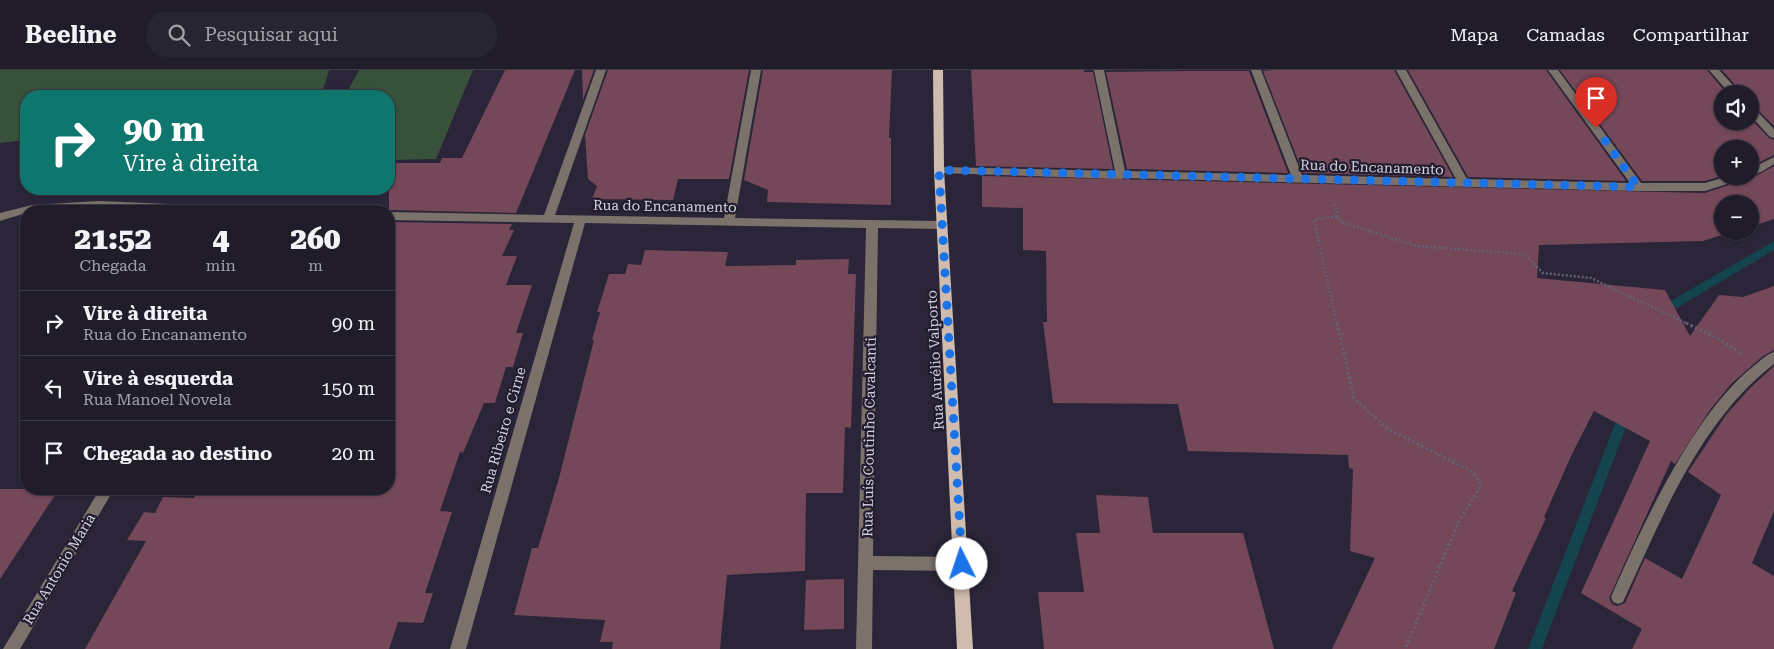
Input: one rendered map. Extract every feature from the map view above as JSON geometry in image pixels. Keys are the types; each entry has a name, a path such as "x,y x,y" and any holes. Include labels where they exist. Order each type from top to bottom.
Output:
{"main road":[{"name":"Rua Aurélio Valporto","path":"938,70 939,170 962,564 965,649"}],"street":[{"path":"548,220 601,70"},
{"path":"728,221 756,70"},
{"path":"1099,70 1121,176"},
{"path":"1256,70 1298,179"},
{"path":"1402,70 1464,184"},
{"path":"1553,70 1638,187"},
{"path":"1714,70 1728,85"},
{"path":"1759,119 1774,135"},
{"path":"1759,168 1774,160"},
{"name":"Rua do Encanamento","path":"939,170 1464,184 1638,187 1705,187 1714,184"},
{"path":"63,205 140,205"},
{"path":"0,217 20,210"},
{"name":"Rua do Encanamento","path":"395,216 942,225"},
{"name":"Rua Ribeiro e Cirne","path":"458,649 580,220"},
{"name":"Rua Luís Coutinho Cavalcanti","path":"864,649 872,225"},
{"path":"1618,597 1662,504 1695,446 1726,402 1760,365 1774,357"},
{"name":"Rua Antonio Maria","path":"11,649 103,495"},
{"path":"867,563 962,564"}],"path":[{"path":"1326,180 1341,222 1417,246 1524,254 1543,273 1591,278 1721,340 1760,365"},
{"path":"1338,216 1314,220 1354,398 1388,429 1473,472 1481,486 1460,519 1405,649"}],"green space":[{"path":"0,70 329,70 323,90 20,90 20,141 0,143"},
{"path":"359,70 473,70 436,159 395,160 395,90 348,90"}],"building":[{"path":"505,70 575,70 516,213 395,210 395,205 389,205 389,195 395,195 395,163 440,163 442,158 462,158"},
{"path":"582,70 594,70 583,100"},
{"path":"608,70 749,70 729,179 678,179 673,200 592,199 597,186 588,179 585,135"},
{"path":"763,70 892,70 889,138 891,138 891,205 767,202 768,190 744,180"},
{"path":"971,70 1084,70 1084,72 1093,72 1113,169 976,166"},
{"path":"1394,70 1453,177 1303,173 1263,71"},
{"path":"1408,70 1546,70 1626,181 1468,177"},
{"path":"1560,70 1707,70 1720,85 1714,85 1714,130 1759,130 1759,127 1769,138 1774,140 1774,155 1759,162 1759,140 1714,140 1714,178 1705,181 1642,181"},
{"path":"1722,70 1774,70 1774,126 1759,111 1759,85 1735,85"},
{"path":"1249,71 1288,173 1127,169 1106,72"},
{"path":"1774,166 1774,219 1759,224 1759,195 1714,195 1714,238 1703,241 1539,245 1537,278 1665,290 1690,336 1719,295 1743,297 1774,286 1774,350 1763,356 1731,384 1710,410 1675,464 1671,461 1609,598 1612,604 1617,606 1625,603 1645,558 1682,579 1721,495 1688,472 1726,415 1749,389 1774,366 1774,511 1752,563 1774,576 1774,649 1632,649 1642,629 1581,593 1650,441 1594,411 1572,454 1544,517 1546,518 1512,591 1516,593 1494,649 1332,649 1375,558 1350,551 1353,469 1349,468 1348,455 1188,451 1178,404 1053,403 1043,322 1047,322 1046,251 1023,250 1023,208 982,207 982,176 1705,193 1729,185 1759,185 1759,174"},
{"path":"395,222 512,224 509,230 514,230 502,256 517,256 506,285 532,285 516,333 523,333 513,367 506,367 495,403 484,403 463,453 460,452 440,511 452,512 425,593 433,593 423,623 398,622 389,649 85,649 146,541 127,540 144,512 155,513 163,497 194,498 196,495 395,495"},
{"path":"645,250 728,252 725,266 796,265 796,260 849,259 848,274 856,274 851,428 845,427 843,493 806,493 805,571 727,575 720,649 612,649 613,642 600,642 605,620 514,615 532,548 538,548 559,478 594,340 592,340 600,312 597,312 609,274 625,274 628,264 641,265"},
{"path":"0,489 20,489 20,495 55,495 0,579"},
{"path":"1096,495 1148,497 1153,533 1243,533 1274,649 1044,649 1038,592 1084,592 1076,533 1100,533"},
{"path":"844,579 844,629 804,630 806,580"}],"waterway":[{"path":"1664,317 1668,308 1774,245"},
{"path":"1535,649 1626,411"}],"route":[{"path":"962,564 939,170 1081,175 1638,187 1596,128"}]}
